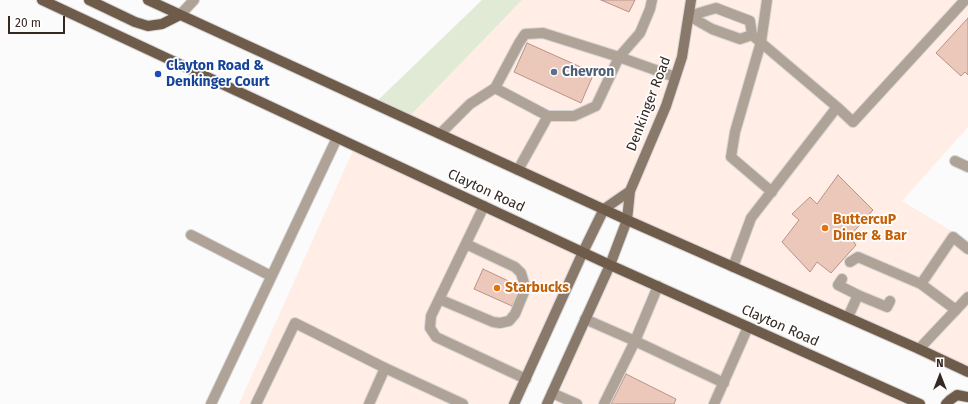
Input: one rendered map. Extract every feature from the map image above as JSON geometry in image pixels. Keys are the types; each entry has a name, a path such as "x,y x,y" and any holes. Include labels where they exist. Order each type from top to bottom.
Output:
{"main road":[{"name":"Clayton Road","path":"42,0 610,265 748,327 900,400 920,404"},
{"path":"89,0 135,22 148,26 162,24 180,15"},
{"path":"148,0 627,220 968,372"},
{"name":"Denkinger Road","path":"547,404 610,265 627,220 630,191 666,106 682,57 692,0"},
{"path":"514,404 604,209 630,191"},
{"path":"946,404 958,396 968,397"}],"street":[{"path":"180,15 194,0"},
{"path":"495,88 548,116 574,116 596,106 619,57 640,33 652,0"},
{"path":"767,0 760,42 735,132 731,157 772,192"},
{"path":"689,16 716,8 750,21 752,35 853,122 965,0"},
{"path":"689,16 712,30 740,39 752,35"},
{"path":"440,134 470,104 495,88 525,34 543,33 676,77"},
{"path":"733,267 751,218 837,107"},
{"path":"518,170 548,116"},
{"path":"211,404 337,138"},
{"path":"956,161 968,167"},
{"path":"484,206 431,316 430,328 436,336 526,379"},
{"path":"191,235 271,276"},
{"path":"921,284 954,237 968,249"},
{"path":"439,299 493,322 500,323 509,321 515,314 524,292 524,283 521,273 515,267 466,244"},
{"path":"850,262 858,257 865,265 899,280 921,284 956,310"},
{"path":"842,278 838,285 871,296 887,307 890,301"},
{"path":"604,404 635,341 658,286"},
{"path":"848,318 855,291"},
{"path":"919,349 968,297"},
{"path":"585,319 724,383"},
{"path":"256,404 295,323 385,368 463,404"},
{"path":"714,404 748,327"},
{"path":"369,404 385,368"},
{"path":"552,393 577,404"}],"shaded area":[{"path":"522,0 968,0 968,127 902,201 968,241 968,372 407,119"},
{"path":"355,146 583,252 514,404 239,404"},
{"path":"610,265 920,404 556,404 585,319"}],"green space":[{"path":"482,0 522,0 407,119 374,104"}],"building":[{"path":"601,0 635,0 629,12"},
{"path":"968,18 968,75 965,72 961,76 936,53"},
{"name":"Chevron","path":"527,43 594,73 581,103 514,72"},
{"name":"ButtercuP Diner & Bar","path":"838,175 873,210 850,236 856,245 831,273 817,262 810,272 782,242 799,220 792,214 810,197 817,204"},
{"name":"Starbucks","path":"483,269 521,287 512,306 474,289"},
{"path":"626,374 676,399 674,404 611,404"}],"place":[{"name":"Chevron","path":"554,72"},
{"name":"Clayton Road & Denkinger Court","path":"158,74"},
{"name":"ButtercuP Diner & Bar","path":"825,228"},
{"name":"Starbucks","path":"497,288"}]}
